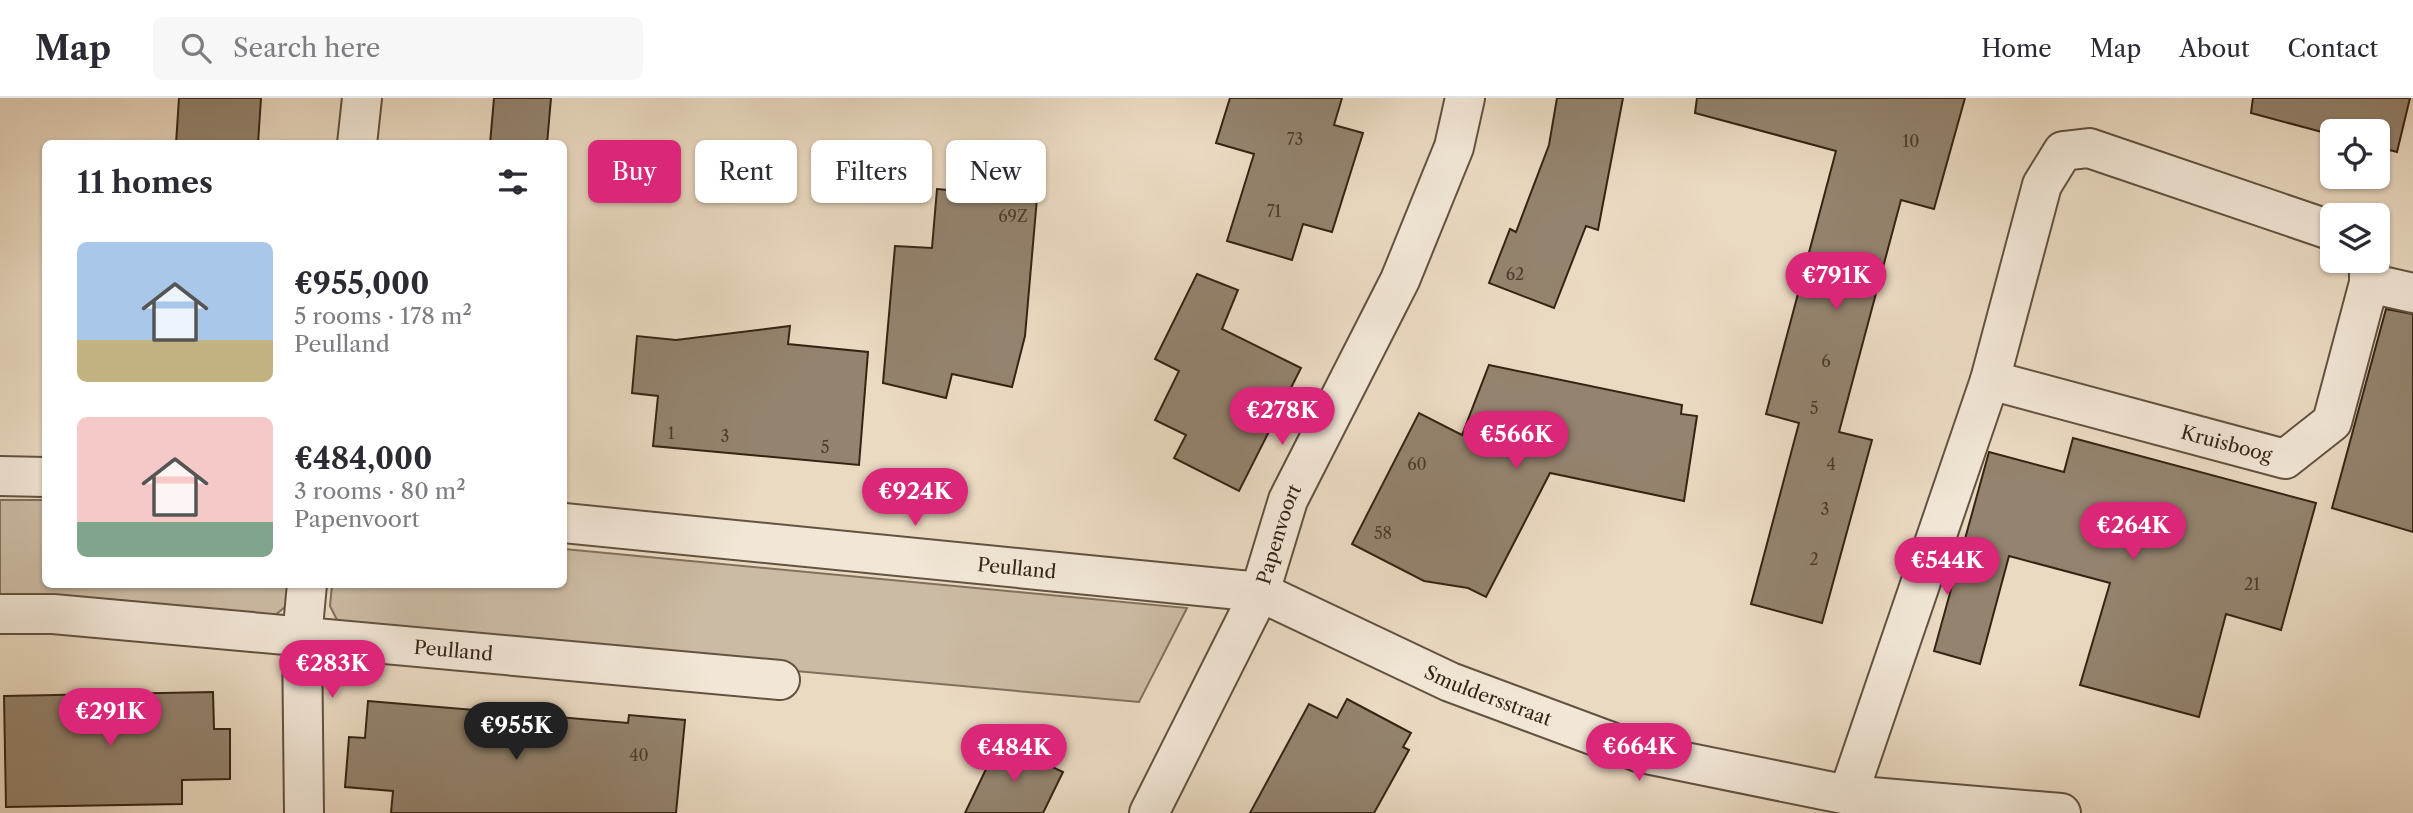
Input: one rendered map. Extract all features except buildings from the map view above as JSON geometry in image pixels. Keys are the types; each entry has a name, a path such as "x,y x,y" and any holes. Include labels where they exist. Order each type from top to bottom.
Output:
{"street":[{"path":"357,140 362,98"},
{"name":"Papenvoort","path":"1149,813 1260,592 1288,500 1400,280 1454,147 1465,98"},
{"path":"1848,794 1990,380 2042,185 2063,151 2089,148 2320,227"},
{"name":"Kruisboog","path":"1990,380 2285,459 2332,422 2369,273"},
{"path":"2371,273 2413,293"},
{"path":"0,476 42,477"},
{"name":"Peulland","path":"567,523 1260,592"},
{"path":"304,813 302,638 307,588"},
{"name":"Smuldersstraat","path":"1260,592 1450,682 1641,753 1848,794 2061,813"},
{"name":"Peulland","path":"0,614 53,614 780,680"}],"shaded area":[{"path":"0,500 42,500 42,588 291,588 290,603 269,620 0,601"},
{"path":"567,549 1187,608 1139,702 342,630 330,606 332,588 567,588"}]}
